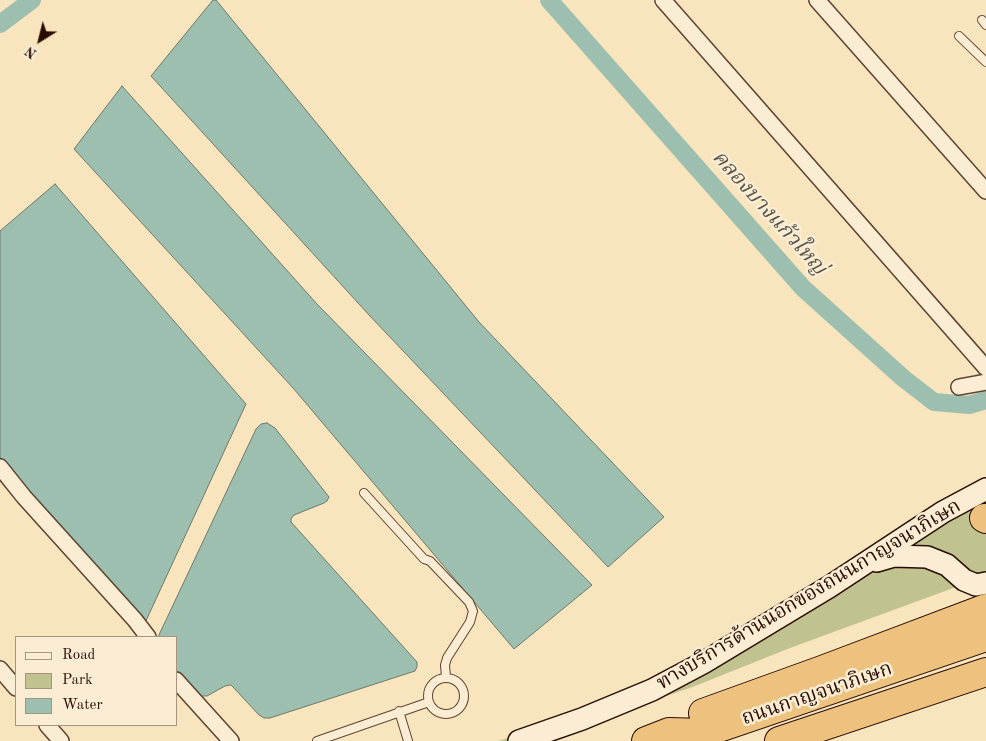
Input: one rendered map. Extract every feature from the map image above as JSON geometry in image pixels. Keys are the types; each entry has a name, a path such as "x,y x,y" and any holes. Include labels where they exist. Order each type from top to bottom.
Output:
{"highway":[{"path":"657,736 691,718 986,608"},
{"name":"ถนนกาญจนาภิเษก","path":"657,736 704,733 986,637"},
{"path":"779,741 986,672"}],"main road":[{"name":"ทางบริการด้านนอกของถนนกาญจนาภิเษก","path":"518,741 582,719 652,690 767,625 944,512 986,489"},
{"path":"944,512 962,512 985,519"},
{"path":"865,564 894,556 927,557 947,565 964,580 976,585 986,583"}],"street":[{"path":"663,0 986,368"},
{"path":"817,0 986,191"},
{"path":"959,387 986,382"},
{"path":"0,467 24,497 147,636"},
{"path":"0,669 15,687"},
{"path":"178,682 231,741"},
{"path":"48,726 61,741"}],"lane":[{"path":"959,36 986,62"},
{"path":"364,493 424,559 430,561 469,602 472,611 470,622 447,658 445,665 446,677"},
{"path":"446,677 460,684 464,698 462,705 456,711 442,714 434,710 428,702 428,690 432,683 446,677"},
{"path":"317,741 428,702"},
{"path":"399,711 408,741"}],"green space":[{"path":"986,483 986,576 790,648 695,686 539,741 499,741 564,718 687,664"}],"water":[{"path":"213,0 216,0 479,322 664,517 608,567 369,315 151,76"},
{"path":"122,86 317,304 592,585 514,649 293,388 74,149"},
{"path":"55,184 246,404 144,625 0,457 0,231"},
{"path":"267,423 275,428 329,497 324,503 294,515 291,522 417,662 415,671 270,718 264,718 259,715 231,685 225,686 207,696 198,696 178,673 178,636 158,636 256,429 261,424"}],"waterway":[{"path":"0,24 32,0"},
{"name":"คลองบางแก้วใหญ่","path":"549,0 803,288 903,378 934,402 969,405 986,400"}]}
